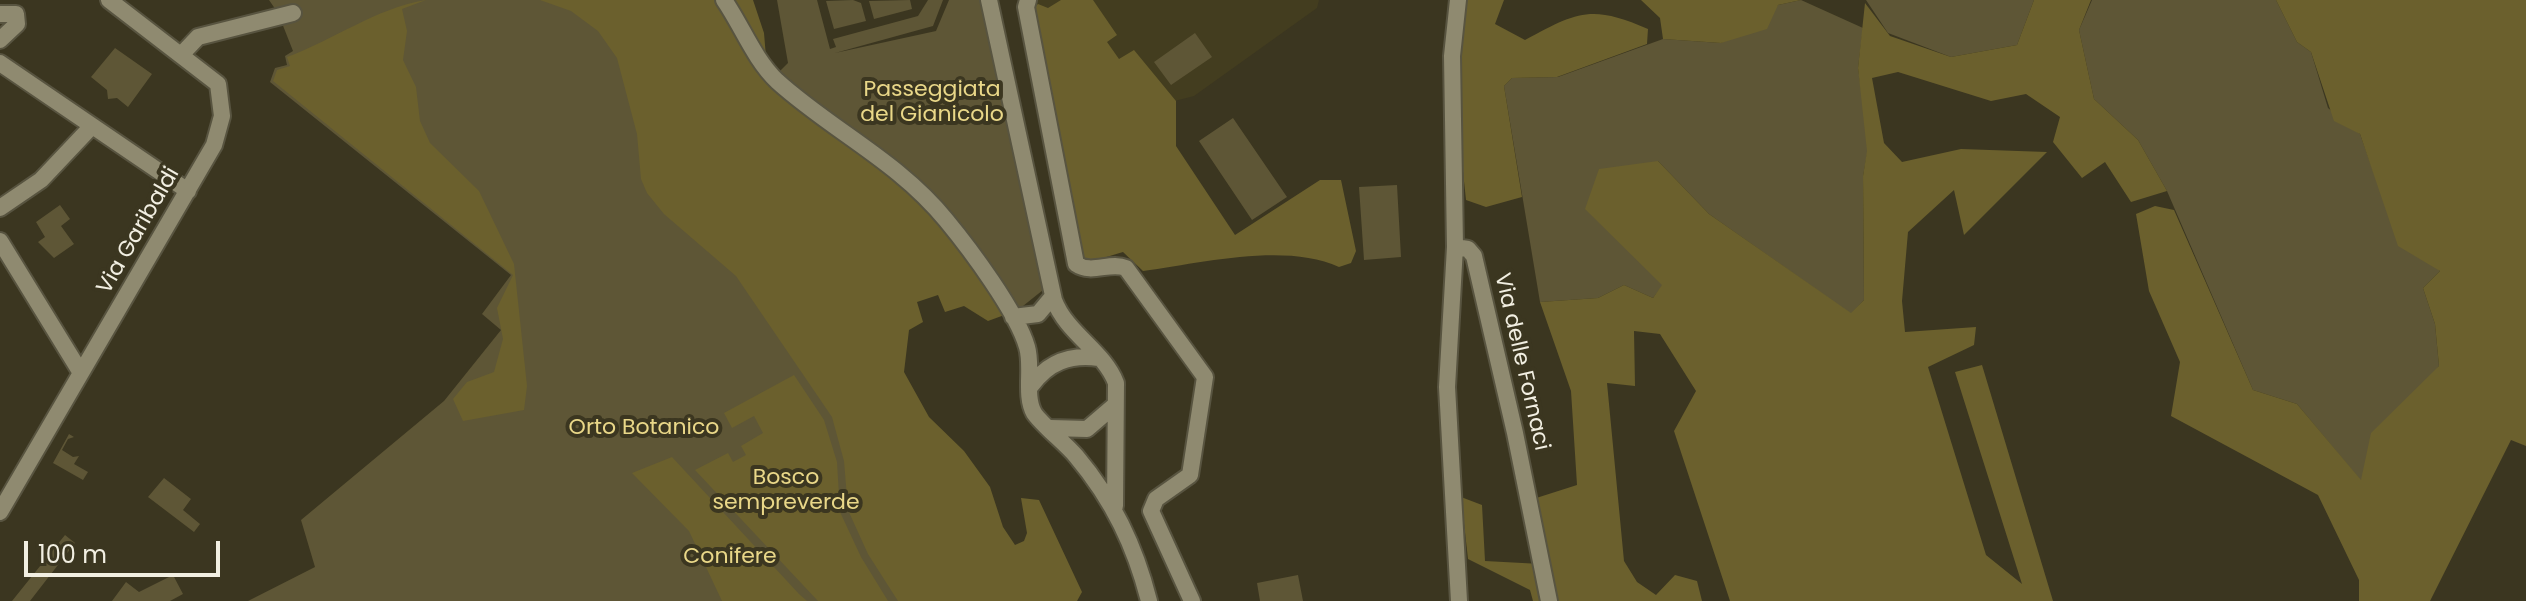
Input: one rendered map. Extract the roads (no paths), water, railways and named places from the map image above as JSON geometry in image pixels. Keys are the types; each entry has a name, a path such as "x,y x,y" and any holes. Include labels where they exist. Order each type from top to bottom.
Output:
{"street":[{"path":"724,0 774,78 881,157 930,202 1013,317 1028,351 1034,413 1051,428 1115,508 1133,547 1149,601"},
{"path":"989,0 1053,296 1064,318 1115,379 1115,508"},
{"path":"1028,0 1026,7 1033,56 1076,264 1084,269 1116,265 1126,268 1205,377 1190,475 1156,499 1151,511 1192,601"},
{"path":"1458,0 1452,56 1455,247 1447,339 1447,423 1459,601"},
{"name":"Via Garibaldi","path":"0,512 214,145 222,99 218,84 116,1"},
{"path":"181,55 198,37 293,13"},
{"path":"0,14 16,14 17,24 0,40"},
{"path":"0,63 188,191"},
{"path":"0,208 41,180 92,126"},
{"path":"0,241 81,373"},
{"name":"Via delle Fornaci","path":"1455,247 1465,248 1474,256 1515,433 1549,601"},
{"path":"1013,317 1038,314 1053,296"},
{"path":"1031,386 1044,370 1061,360 1099,358"},
{"path":"1051,428 1087,429 1115,405"}],"park label":[{"name":"Passeggiata del Gianicolo","path":"932,102"},
{"name":"Orto Botanico","path":"644,428"},
{"name":"Bosco sempreverde","path":"786,490"},
{"name":"Conifere","path":"730,557"}]}
